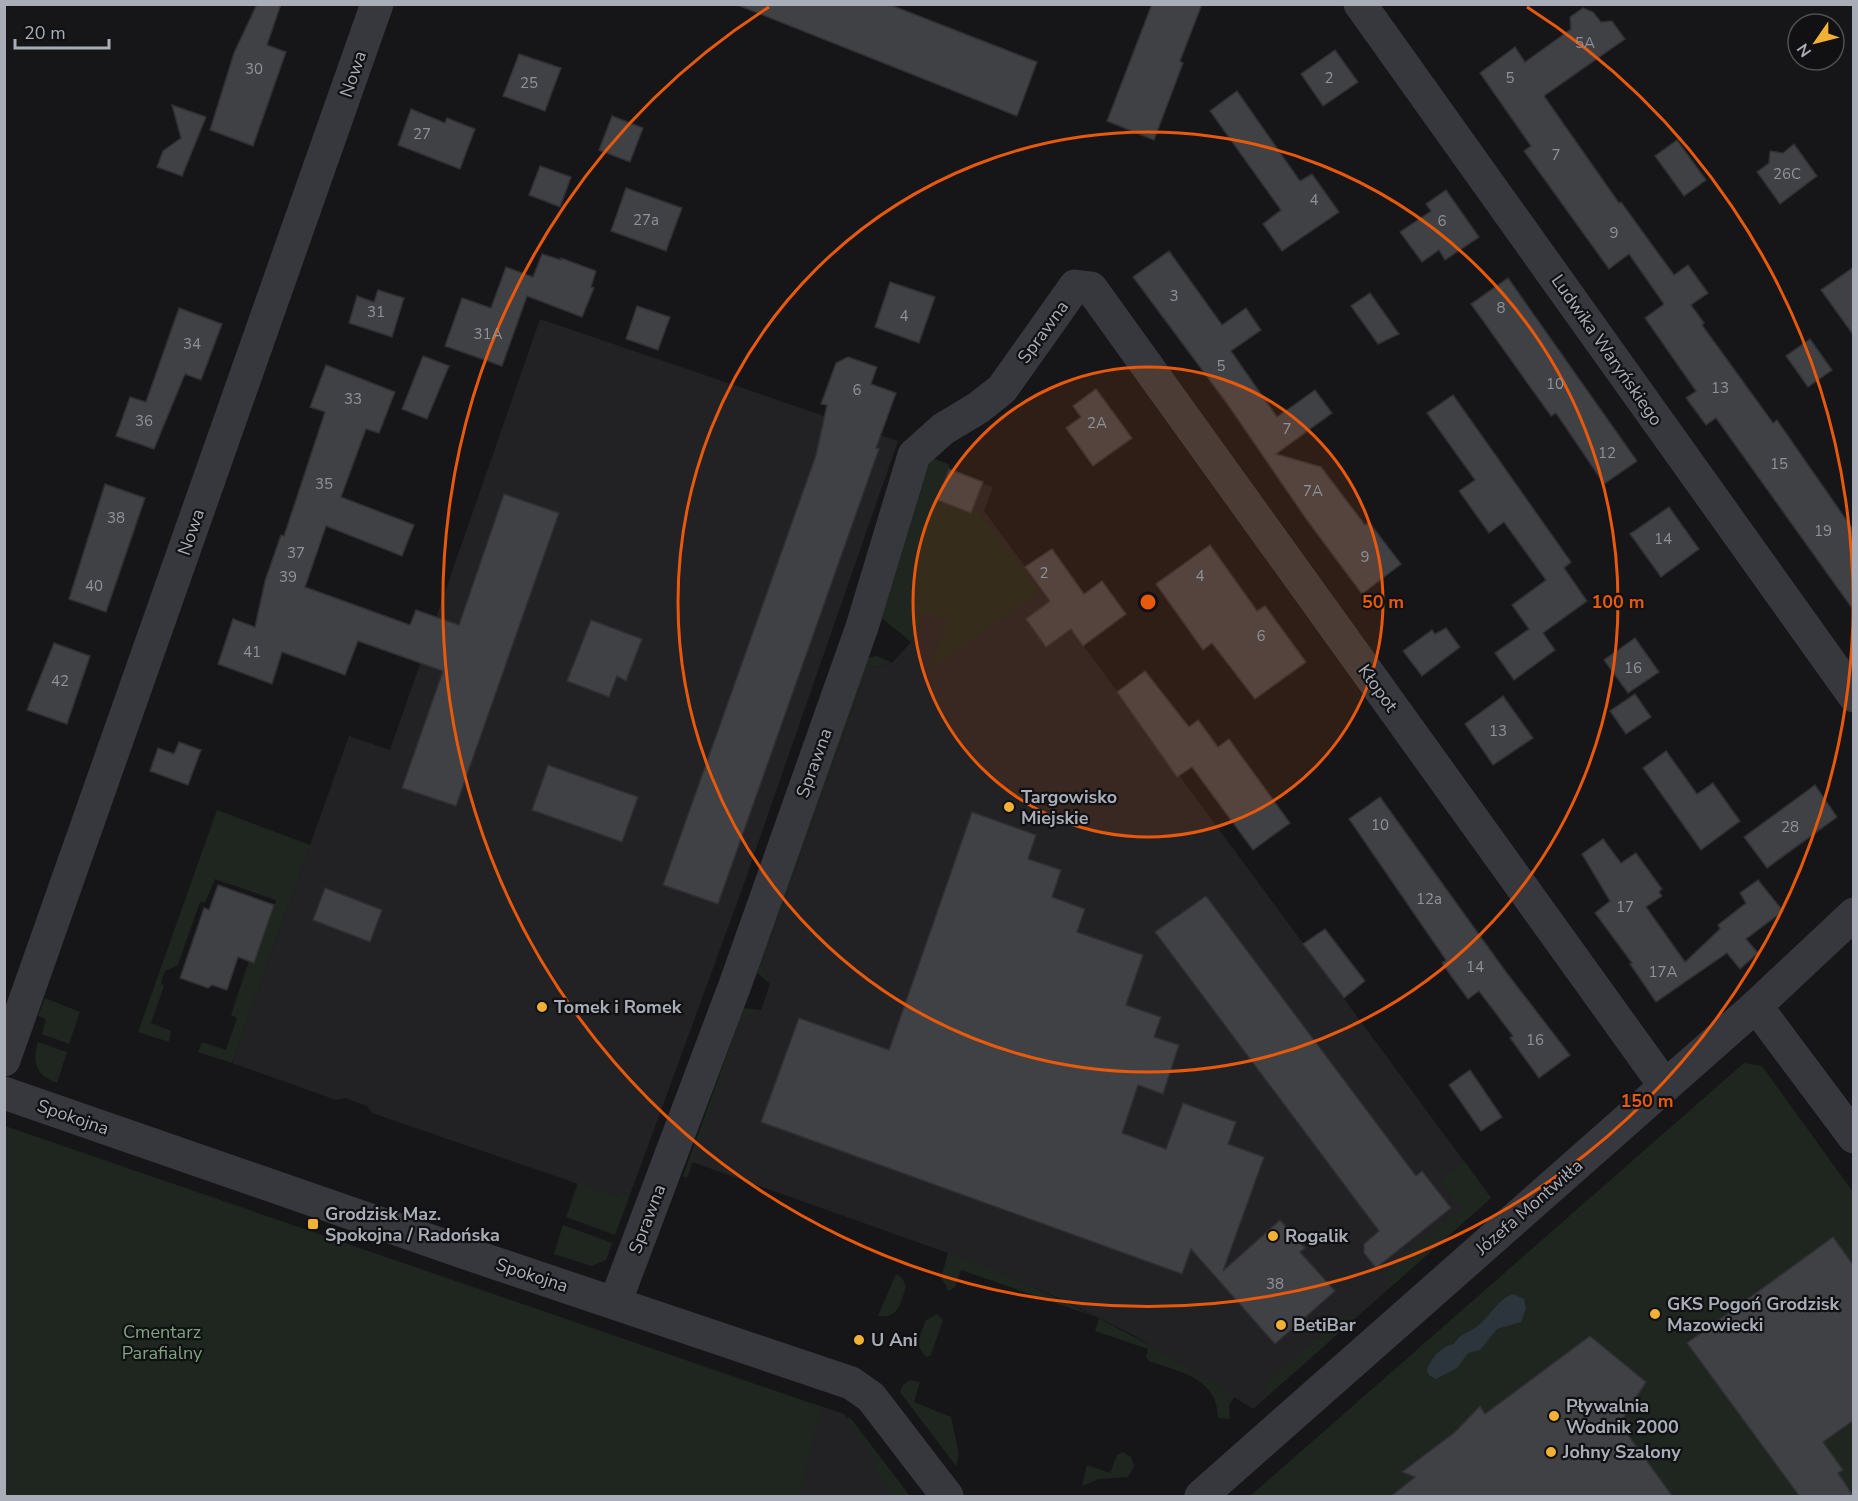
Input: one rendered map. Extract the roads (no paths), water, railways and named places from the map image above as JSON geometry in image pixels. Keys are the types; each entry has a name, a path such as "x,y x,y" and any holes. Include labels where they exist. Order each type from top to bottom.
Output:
{"street":[{"name":"Nowa","path":"4,1060 377,4"},
{"name":"Ludwika Waryńskiego","path":"1360,4 1854,696"},
{"name":"Sprawna","path":"615,1303 735,985 862,627 914,455 942,429 978,408 1002,389 1075,286 1091,288"},
{"name":"Kłopot","path":"1091,288 1665,1086"},
{"name":"Józefa Montwiłła","path":"1201,1497 1756,1006 1854,914"},
{"path":"1756,1006 1854,1137"},
{"name":"Spokojna","path":"4,1093 844,1380 871,1397 947,1497"}],"place":[{"name":"Targowisko Miejskie","path":"1009,807"},
{"name":"Tomek i Romek","path":"542,1007"},
{"name":"Grodzisk Maz. Spokojna / Radońska","path":"313,1224"},
{"name":"Rogalik","path":"1273,1236"},
{"name":"GKS Pogoń Grodzisk Mazowiecki","path":"1655,1314"},
{"name":"BetiBar","path":"1281,1325"},
{"name":"U Ani","path":"859,1340"},
{"name":"Pływalnia Wodnik 2000","path":"1554,1416"},
{"name":"Johny Szalony","path":"1551,1452"}],"park label":[{"name":"Cmentarz Parafialny","path":"162,1342"}]}
